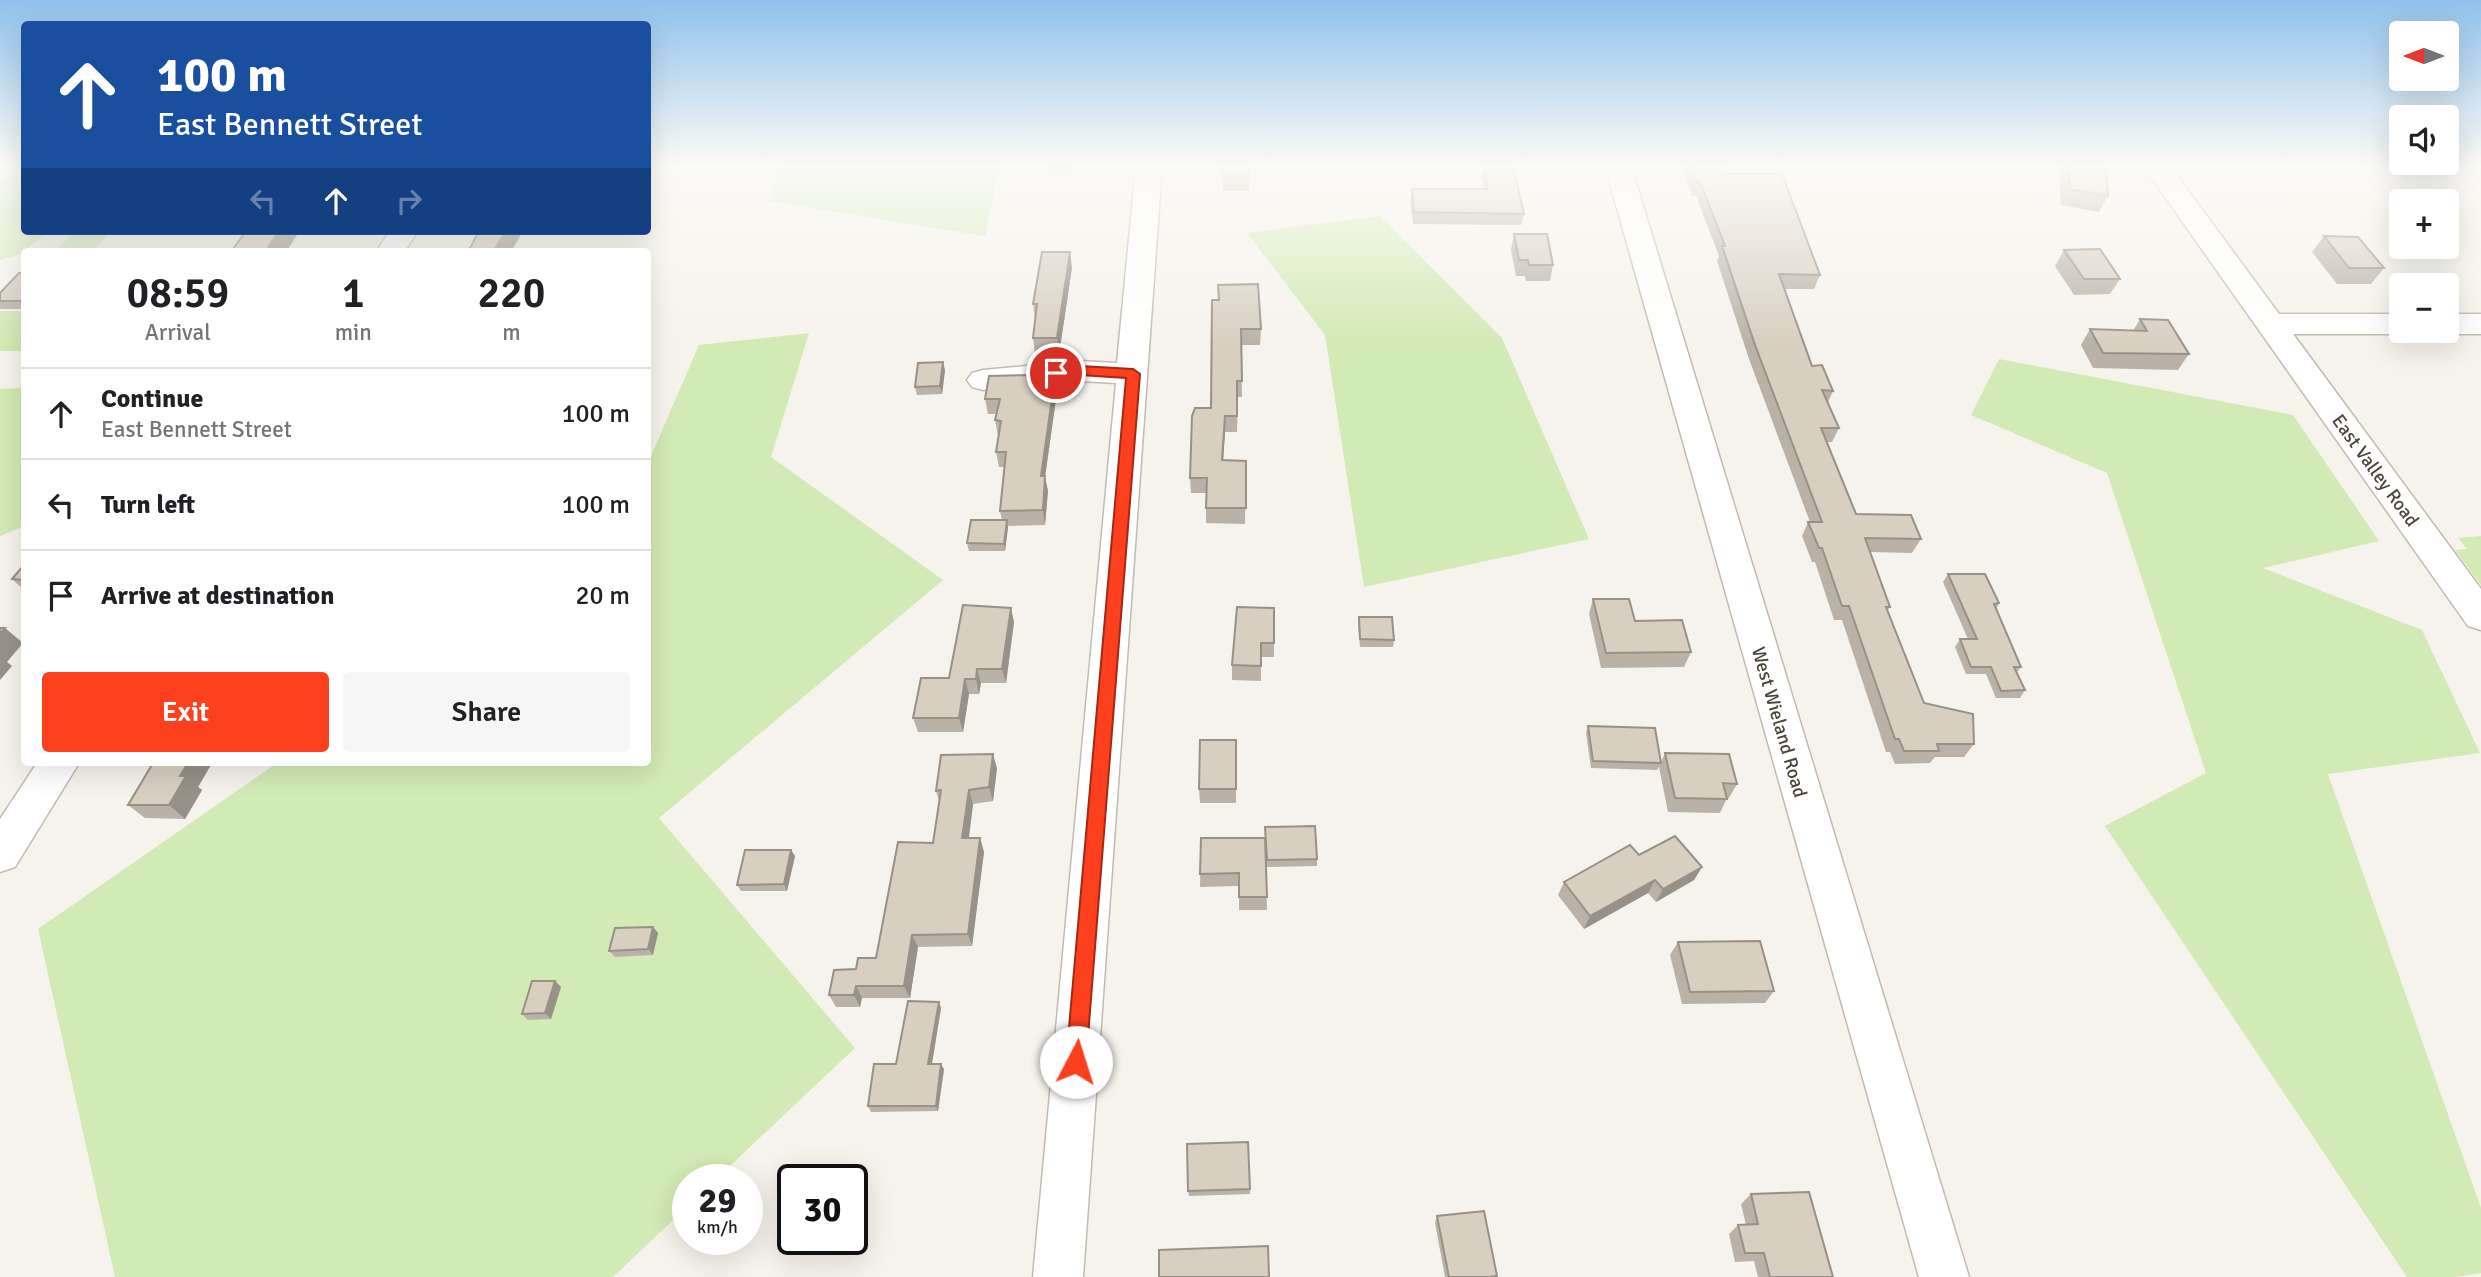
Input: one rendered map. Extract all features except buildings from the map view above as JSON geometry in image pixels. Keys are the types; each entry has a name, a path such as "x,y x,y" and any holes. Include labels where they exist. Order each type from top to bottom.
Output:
{"street":[{"path":"1058,1277 1144,226"},
{"name":"West Wieland Road","path":"1635,226 1944,1277"},
{"path":"2199,226 2270,324 2389,324"},
{"name":"East Valley Road","path":"2270,324 2481,616"},
{"path":"2459,324 2481,324"},
{"path":"983,380 1080,370 1133,374"},
{"path":"0,854 57,766"}],"green space":[{"path":"0,226 21,226 21,235 44,235 28,248 21,248 21,254 0,260"},
{"path":"921,226 987,226 985,236"},
{"path":"1305,226 1390,226 1502,338 1589,539 1364,587 1325,335 1247,233"},
{"path":"71,235 107,235 96,248 59,248"},
{"path":"0,311 21,311 21,351 0,351"},
{"path":"809,333 771,457 943,580 659,818 855,1048 732,1164 672,1164 672,1221 613,1277 115,1277 38,929 273,766 651,766 651,456 699,345"},
{"path":"1999,359 2293,415 2379,541 2263,568 2422,630 2480,753 2328,774 2481,1208 2481,1273 2456,1277 2407,1277 2105,826 2206,773 2107,473 1971,415"},
{"path":"21,388 21,527 0,536 0,389"},
{"path":"2481,536 2481,585 2455,550 2467,549 2458,538"}],"route":[{"path":"1056,373 1080,370 1133,374 1076,1062"}]}
